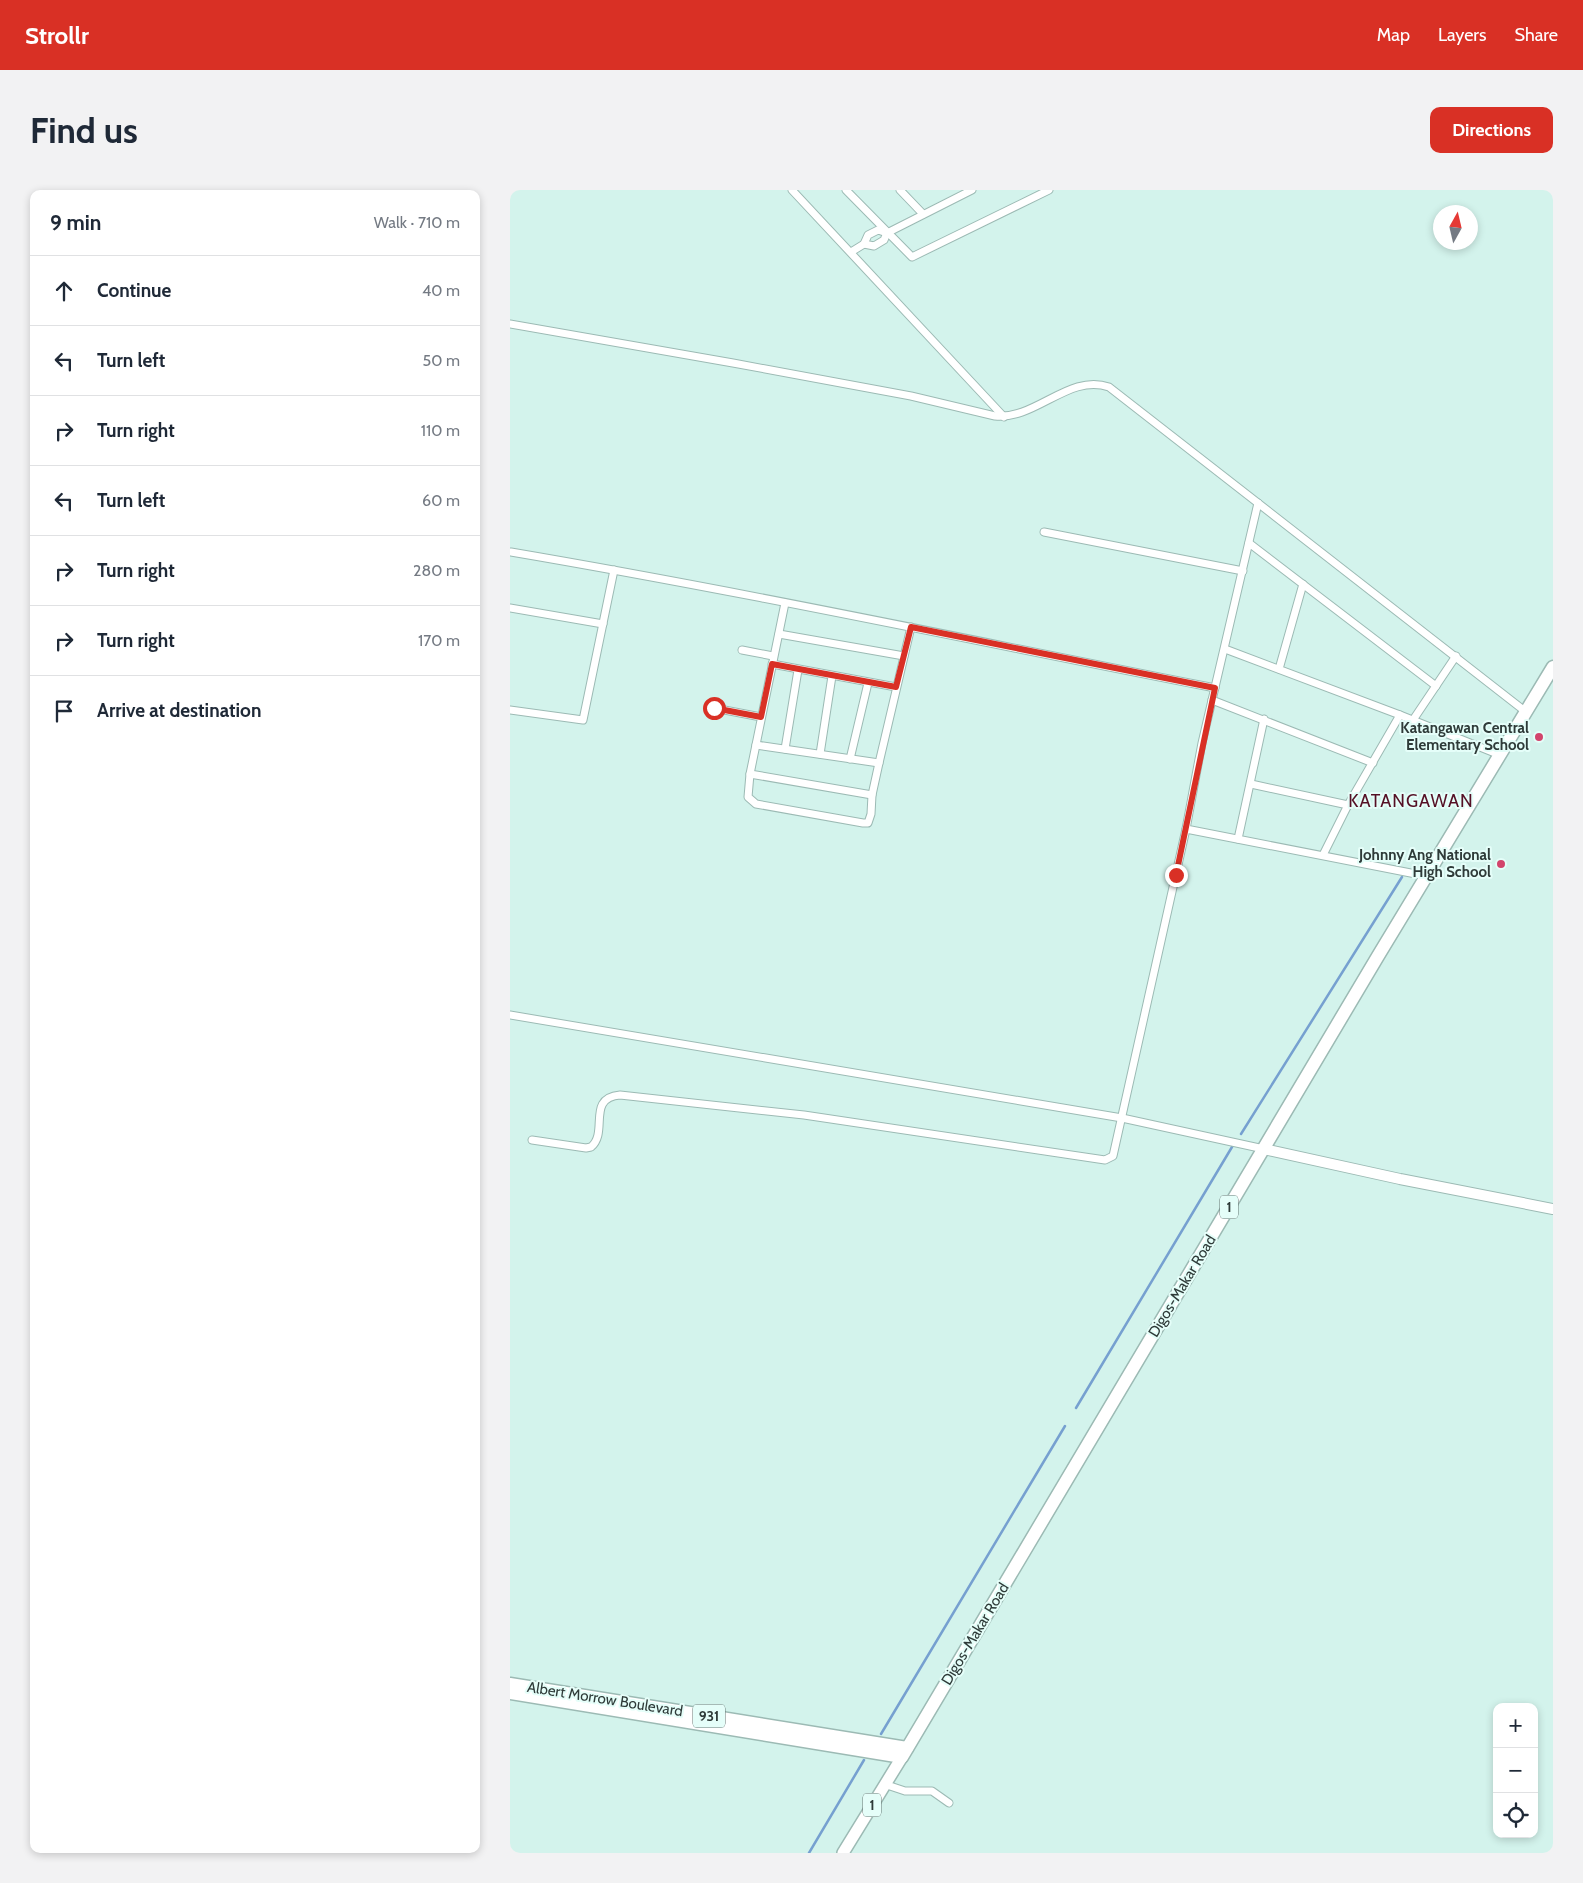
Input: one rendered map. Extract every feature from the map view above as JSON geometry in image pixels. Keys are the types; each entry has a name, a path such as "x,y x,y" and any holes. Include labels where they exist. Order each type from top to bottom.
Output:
{"highway":[{"name":"Digos-Makar Road","path":"905,1753 1426,876 1553,667"},
{"name":"Albert Morrow Boulevard","path":"510,1684 905,1753"},
{"name":"Albert Morrow Boulevard","path":"510,1693 905,1753"}],"main road":[{"name":"Digos-Makar Road","path":"842,1853 905,1753"}],"street":[{"path":"792,190 1004,417"},
{"path":"846,190 912,258 1050,190"},
{"path":"900,190 923,214"},
{"path":"851,252 864,244 868,235 878,230 886,232 972,190"},
{"path":"864,244 874,246 884,240 886,232"},
{"path":"510,324 752,366 911,396 1004,417 1021,413 1083,385 1096,383 1109,386 1526,712"},
{"path":"532,1140 586,1148 591,1147 596,1140 601,1106 604,1099 610,1095 620,1094 804,1114 1105,1160 1113,1156 1186,829 1212,700 1258,503"},
{"path":"1044,532 1243,570"},
{"path":"1249,543 1436,686"},
{"path":"511,552 911,627 1215,688"},
{"path":"510,710 584,720 614,570"},
{"path":"1279,669 1303,584"},
{"path":"785,603 750,774 748,797 756,804 868,823 878,763 911,627"},
{"path":"510,608 603,624"},
{"path":"779,634 904,656"},
{"path":"1225,648 1500,755"},
{"path":"742,650 774,656"},
{"path":"1413,720 1456,656"},
{"path":"772,664 896,687"},
{"path":"785,749 798,670"},
{"path":"820,754 832,676"},
{"path":"850,759 868,683"},
{"path":"1212,700 1373,763"},
{"path":"714,708 761,717"},
{"path":"1322,855 1348,805 1400,715"},
{"path":"1238,839 1264,719"},
{"path":"756,745 878,763"},
{"path":"750,774 872,795"},
{"path":"1250,784 1348,805"},
{"path":"1186,829 1426,876"},
{"path":"510,1015 1122,1118 1400,1179 1553,1210"},
{"path":"884,1784 905,1791 932,1791 949,1803"}],"waterway":[{"path":"1241,1134 1402,877"},
{"path":"1076,1408 1232,1147"},
{"path":"881,1734 1065,1426"},
{"path":"809,1853 864,1760"}],"place":[{"name":"Katangawan Central Elementary School","path":"1539,737"},
{"name":"Johnny Ang National High School","path":"1501,864"}],"district":[{"name":"KATANGAWAN","path":"1411,801"}],"route":[{"path":"714,708 761,717 772,664 896,687 911,627 1215,688 1176,875"}]}
